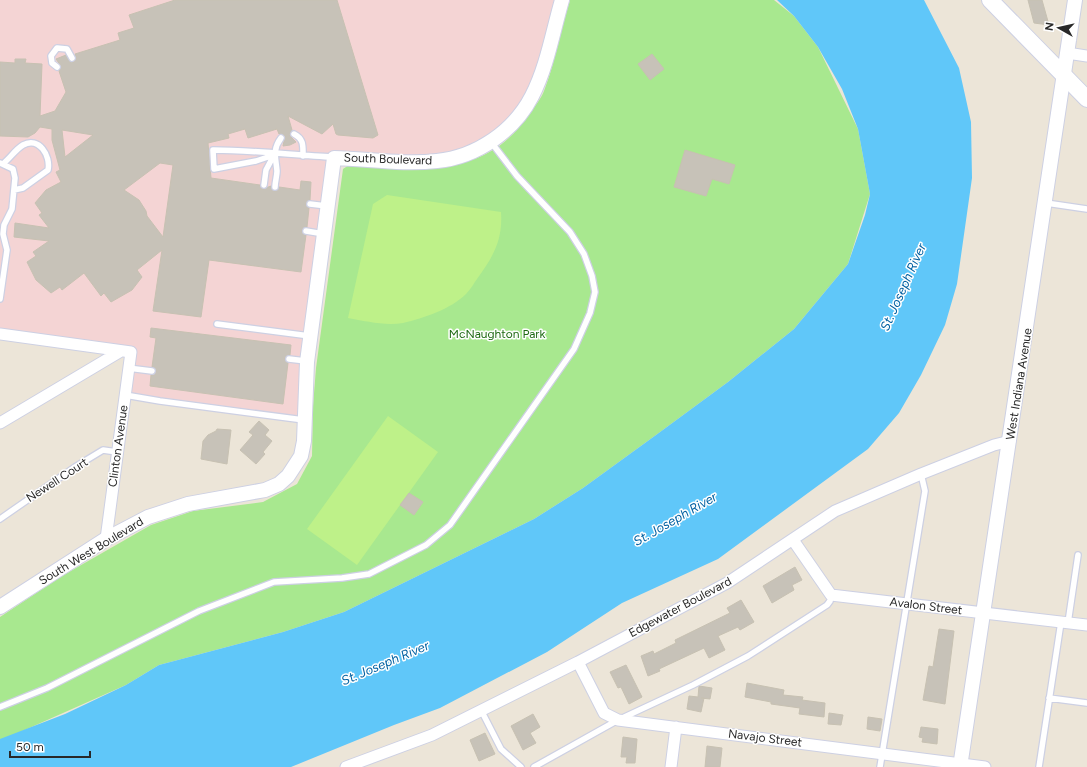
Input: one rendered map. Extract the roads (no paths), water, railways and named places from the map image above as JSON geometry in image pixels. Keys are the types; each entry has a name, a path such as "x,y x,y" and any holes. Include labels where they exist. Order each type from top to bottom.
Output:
{"main road":[{"path":"990,0 1087,99"}],"street":[{"name":"South Boulevard","path":"296,466 301,456 304,441 307,362 334,158 438,161 472,152 491,142 516,119 533,95 562,0"},
{"name":"West Indiana Avenue","path":"960,766 1046,203 1075,0"},
{"path":"1067,53 1087,56"},
{"path":"0,334 126,351"},
{"path":"0,423 126,351"},
{"name":"Clinton Avenue","path":"106,539 128,368 126,351"},
{"name":"Edgewater Boulevard","path":"346,767 432,735 578,662 727,583 835,511 921,474 994,445 1010,441"},
{"name":"South West Boulevard","path":"0,607 106,539 166,510 202,501 265,490 288,476 296,466"},
{"path":"793,540 831,595"},
{"name":"Avalon Street","path":"831,595 1087,625"},
{"name":"Navajo Street","path":"578,662 604,713 618,720 882,754 960,766 985,767"},
{"path":"671,767 676,727"}],"lane":[{"path":"57,67 52,62 51,56 57,48 67,48 72,58"},
{"path":"294,134 299,136 303,142 303,156"},
{"path":"264,186 266,170 274,154 276,145 281,138"},
{"path":"0,707 47,688 199,611 274,582 342,578 368,574 426,545 450,525 574,349 590,313 595,292 592,276 584,254 570,232 517,176 491,142"},
{"path":"0,299 7,250 3,234 4,226 12,209 15,173 10,166 2,163 23,145 32,143 39,145 46,152 50,161 48,170 23,188 14,190"},
{"path":"274,154 256,161 214,169 213,150 252,150 274,154 334,158"},
{"path":"274,154 277,171 275,187"},
{"path":"1046,203 1087,208"},
{"path":"310,204 327,206"},
{"path":"306,231 324,234"},
{"path":"217,324 310,336"},
{"path":"289,359 307,362"},
{"path":"128,368 152,371"},
{"path":"125,395 305,420"},
{"name":"Newell Court","path":"0,518 75,467 103,450 117,452"},
{"path":"880,767 925,491 921,474"},
{"path":"1039,767 1049,698 1078,555"},
{"path":"534,767 618,720 693,685 748,656 827,605 830,601 831,595"},
{"path":"1049,698 1087,703"},
{"path":"481,710 501,749 521,767"}],"water":[{"name":"St. Joseph River","path":"777,0 924,0 959,68 971,122 972,178 957,284 945,325 921,375 899,413 868,449 718,559 622,603 547,652 440,708 291,767 0,767 0,739 65,714 126,685 159,665 283,632 344,612 534,519 583,488 656,435 728,382 794,329 848,264 865,215 870,194 858,129 842,89 818,47 794,16"}],"park label":[{"name":"McNaughton Park","path":"497,334"}]}
